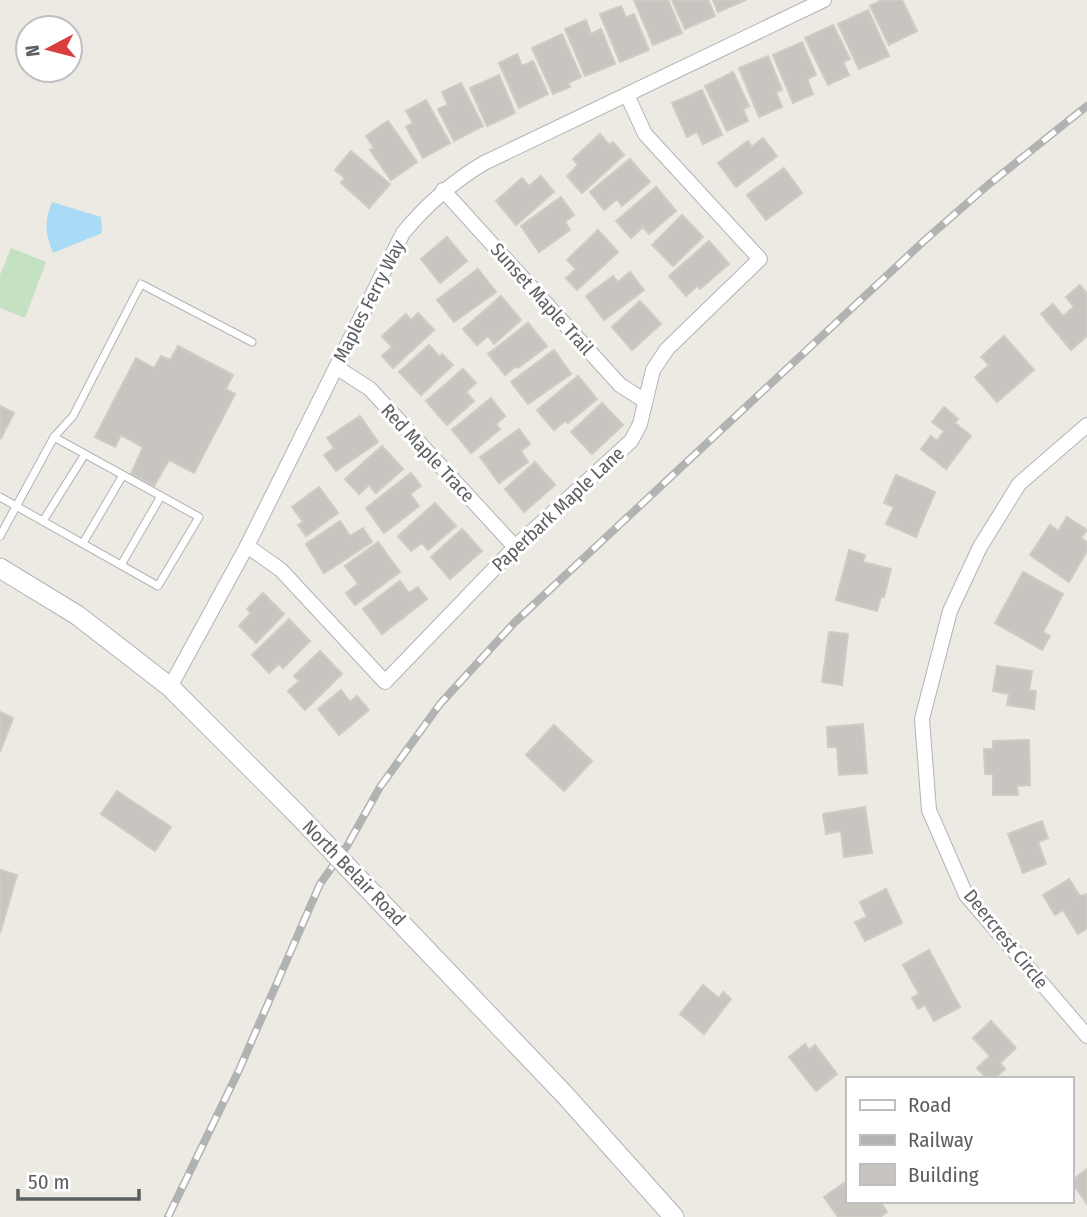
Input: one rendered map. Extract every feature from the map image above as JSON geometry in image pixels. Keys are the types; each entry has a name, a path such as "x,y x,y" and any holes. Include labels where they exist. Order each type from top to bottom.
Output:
{"street":[{"name":"Maples Ferry Way","path":"170,687 247,546 403,233 443,190 484,163 824,0"},
{"name":"Paperbark Maple Lane","path":"247,546 281,570 385,682 514,547 631,441 640,424 653,370 667,349 760,258 645,134 627,95"},
{"name":"Sunset Maple Trail","path":"443,190 620,385 645,401"},
{"name":"Red Maple Trace","path":"336,367 370,389 514,547"},
{"name":"Deercrest Circle","path":"1087,425 1019,484 980,547 950,611 922,719 929,810 966,895 1087,1036"},
{"name":"North Belair Road","path":"0,568 77,615 170,687 298,814 565,1095 674,1217"}],"lane":[{"path":"0,536 54,437 74,416 141,284 252,342"},
{"path":"0,497 158,586 199,517 54,437"},
{"path":"43,521 85,454"},
{"path":"83,543 123,475"},
{"path":"121,565 161,496"}],"green space":[{"path":"11,248 46,262 25,318 0,308 0,275"}],"water":[{"path":"52,202 101,217 102,233 53,253 46,228"}],"building":[{"path":"634,0 668,0 682,33 653,45"},
{"path":"672,0 708,0 715,16 685,29"},
{"path":"713,0 746,0 718,12"},
{"path":"882,0 902,0 917,31 889,45 870,6"},
{"path":"621,6 626,18 634,14 649,50 620,62 600,14"},
{"path":"868,10 889,56 859,69 838,24"},
{"path":"586,20 591,34 601,29 615,64 585,76 565,29"},
{"path":"833,25 850,59 843,62 849,75 828,85 805,38"},
{"path":"562,34 581,77 568,83 570,87 553,94 532,48"},
{"path":"802,42 816,75 807,79 813,94 793,103 773,55"},
{"path":"517,54 522,66 533,61 548,94 519,108 499,63"},
{"path":"768,56 782,90 776,92 782,107 759,117 739,68"},
{"path":"733,72 749,106 743,109 748,121 727,131 705,86"},
{"path":"499,75 515,113 487,126 470,88"},
{"path":"461,83 483,126 454,141 438,109 448,105 442,92"},
{"path":"702,90 722,135 703,144 697,132 687,137 672,103"},
{"path":"426,100 450,143 423,158 406,127 413,123 406,111"},
{"path":"388,121 417,162 391,180 370,150 374,148 366,136"},
{"path":"600,134 609,145 613,142 624,155 582,193 567,176 578,165 573,159"},
{"path":"763,138 777,156 736,187 718,163 748,141 752,147"},
{"path":"351,151 390,184 369,208 341,183 345,178 335,170"},
{"path":"630,159 650,182 622,206 617,199 604,210 590,192"},
{"path":"784,168 802,193 766,220 747,195"},
{"path":"541,176 554,192 516,225 496,201 522,178 529,186"},
{"path":"656,187 676,211 649,234 643,227 631,238 616,221"},
{"path":"561,197 574,215 565,222 570,230 539,252 521,226"},
{"path":"682,215 703,237 673,266 652,245"},
{"path":"598,230 618,252 577,290 566,278 576,269 567,260"},
{"path":"447,237 467,261 440,283 421,259"},
{"path":"709,241 729,264 700,289 697,286 686,296 669,276"},
{"path":"478,269 496,292 454,322 437,300"},
{"path":"630,272 644,290 604,320 586,296 613,276 618,282"},
{"path":"1080,285 1087,294 1087,336 1071,350 1041,314 1053,304 1063,316 1074,307 1066,297"},
{"path":"501,296 521,320 494,344 488,336 477,345 463,329"},
{"path":"640,301 661,324 632,350 612,327"},
{"path":"418,313 434,330 393,368 382,356 392,347 382,336 406,314 411,320"},
{"path":"528,323 547,346 505,375 488,354"},
{"path":"1004,336 1034,370 997,402 975,377 989,365 981,357"},
{"path":"429,345 440,357 442,354 453,365 421,395 399,372"},
{"path":"178,346 233,375 226,389 235,394 194,473 169,460 154,486 131,474 143,447 121,435 115,447 95,437 136,358 154,368 161,356 170,360"},
{"path":"554,350 571,374 528,404 511,382"},
{"path":"463,369 476,383 466,392 474,401 447,425 426,401"},
{"path":"578,376 597,399 568,423 565,421 554,430 537,410"},
{"path":"491,398 505,416 496,424 500,429 471,453 452,430"},
{"path":"602,403 623,425 592,454 571,432"},
{"path":"0,406 14,413 1,438 0,437"},
{"path":"944,407 958,419 955,423 971,436 946,469 921,449 931,436 937,441 944,431 932,422"},
{"path":"360,416 378,442 336,471 324,455 334,448 327,438"},
{"path":"519,429 530,444 521,451 528,462 499,483 480,457"},
{"path":"382,446 403,469 376,493 369,485 359,494 345,479"},
{"path":"535,462 555,485 524,512 505,489"},
{"path":"411,473 421,486 410,494 419,506 384,533 366,508"},
{"path":"896,475 935,492 916,537 886,524 894,507 884,503"},
{"path":"319,487 338,513 306,536 298,525 303,522 292,507"},
{"path":"435,503 456,526 428,550 422,543 411,551 398,536"},
{"path":"1067,517 1087,530 1081,538 1087,542 1087,551 1069,582 1030,555 1050,525 1058,531"},
{"path":"340,521 350,536 363,528 372,542 324,573 306,544"},
{"path":"462,529 482,551 450,579 431,557"},
{"path":"378,542 400,572 355,605 346,593 358,584 345,566"},
{"path":"849,550 865,555 863,562 891,569 884,597 881,597 877,611 836,600"},
{"path":"1023,572 1063,594 1043,632 1050,636 1042,650 995,623"},
{"path":"400,581 409,593 418,587 427,599 382,634 363,609"},
{"path":"263,593 284,614 256,643 239,626 251,613 247,609"},
{"path":"289,619 310,641 283,668 279,664 269,673 252,655"},
{"path":"829,632 848,634 842,685 822,682"},
{"path":"320,651 342,674 305,710 288,691 299,681 294,676"},
{"path":"997,666 1032,671 1029,690 1036,691 1034,709 1007,705 1009,694 993,691"},
{"path":"341,690 350,702 357,696 369,710 339,735 318,709"},
{"path":"0,712 13,718 0,752"},
{"path":"863,724 867,773 839,775 837,747 828,747 827,727"},
{"path":"554,725 592,761 564,791 526,755"},
{"path":"1029,740 1030,785 1017,786 1018,795 993,795 993,774 985,774 984,749 993,749 993,741"},
{"path":"117,791 171,827 155,851 101,814"},
{"path":"865,807 872,853 844,857 841,831 826,834 823,814"},
{"path":"1042,821 1048,838 1038,842 1046,864 1023,873 1008,834"},
{"path":"0,870 17,875 0,933"},
{"path":"1069,879 1080,896 1087,894 1087,928 1078,934 1063,910 1055,915 1043,895"},
{"path":"886,889 902,923 865,941 855,922 867,917 860,902"},
{"path":"929,950 960,1007 934,1021 925,1005 918,1009 912,998 919,994 903,965"},
{"path":"703,985 719,998 723,992 731,999 704,1034 680,1014"},
{"path":"991,1021 1016,1048 1000,1063 1005,1069 996,1077 985,1077 977,1068 990,1056 973,1038"},
{"path":"805,1044 809,1050 815,1045 837,1074 816,1091 789,1057"},
{"path":"1087,1169 1087,1204 1073,1184 1073,1180"},
{"path":"846,1182 846,1203 881,1203 887,1212 880,1217 838,1217 824,1197"}],"railway":[{"path":"168,1217 239,1070 320,884 347,846 380,787 440,704 514,623 925,240 988,185 1087,106"}]}
